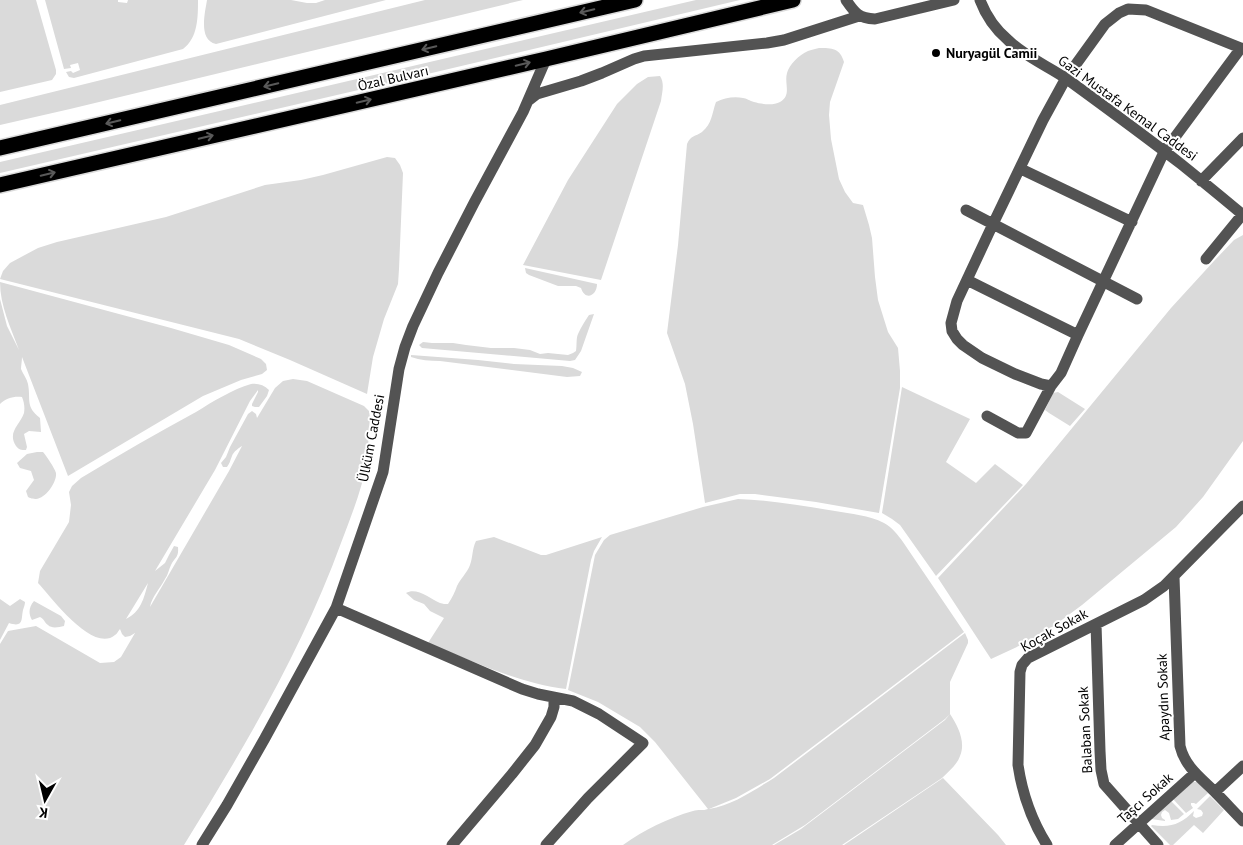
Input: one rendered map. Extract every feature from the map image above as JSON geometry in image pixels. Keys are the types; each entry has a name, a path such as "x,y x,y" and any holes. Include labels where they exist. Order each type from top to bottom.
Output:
{"highway":[{"name":"Özal Bulvarı","path":"0,148 635,0"},
{"name":"Özal Bulvarı","path":"0,185 793,0"}],"street":[{"path":"846,0 859,16 875,19 954,0"},
{"name":"Gazi Mustafa Kemal Caddesi","path":"980,0 985,13 996,28 1020,51 1066,78 1243,215"},
{"path":"988,416 1018,433 1026,433 1050,386 1061,373 1164,152 1242,48 1146,10 1128,9 1119,13 1105,24 1066,78 1043,120 993,224 957,301 951,323 952,331 957,339 982,358 1015,374 1050,386"},
{"path":"528,101 537,94 581,81 634,58 784,40 859,16"},
{"name":"Ülküm Caddesi","path":"202,845 265,738 336,608 382,472 400,369 410,333 446,255 528,101 546,59"},
{"path":"1201,181 1243,138"},
{"path":"1021,169 1132,222"},
{"path":"966,210 1137,299"},
{"path":"1206,259 1243,215"},
{"path":"967,280 1078,335"},
{"name":"Koçak Sokak","path":"1047,845 1040,834 1027,801 1018,764 1020,672 1022,665 1028,658 1144,600 1164,586 1243,506"},
{"name":"Apaydın Sokak","path":"1174,577 1180,746 1182,754 1195,773 1243,821"},
{"path":"336,608 522,689 573,701 599,714 643,743 588,798 546,845"},
{"name":"Balaban Sokak","path":"1096,624 1102,777 1104,784 1158,845"},
{"path":"452,845 534,745 551,717 554,697"},
{"path":"1215,792 1243,766"},
{"name":"Taşcı Sokak","path":"1115,845 1195,773"}],"shaded area":[{"path":"0,0 36,0 56,70 52,80 0,92"},
{"path":"45,0 118,0 118,2 127,3 128,0 198,0 197,20 192,39 183,49 74,78 69,77 66,72 71,71 73,73 80,70 78,63 70,65 71,68 64,69"},
{"path":"207,0 291,0 316,3 325,0 386,0 216,44 210,41 205,32 204,19"},
{"path":"425,0 523,0 0,125 0,105"},
{"path":"696,0 740,0 0,173 0,162"},
{"path":"819,48 838,51 844,62 830,102 831,139 839,179 845,192 853,203 863,205 872,238 878,300 888,332 898,348 900,388 879,513 755,494 740,494 705,503 685,384 667,333 678,245 687,144 708,125 716,102 736,97 763,104 780,102 786,96 787,73 795,60 808,51"},
{"path":"660,76 663,85 661,101 601,280 523,265 568,180 617,104 637,84 648,77"},
{"path":"387,157 395,158 403,173 398,284 384,319 373,357 367,394 239,339 0,279 3,271 10,263 38,248 57,242 166,217 265,185 323,175"},
{"path":"1243,235 1243,441 1203,497 1176,527 1055,625 1034,639 991,659 938,578 1026,484 1171,308 1234,240"},
{"path":"525,268 597,284 595,292 588,296 585,295 581,288 576,286 558,286 529,275 526,273"},
{"path":"0,282 229,345 261,359 266,364 267,370 262,374 241,380 203,396 68,476 22,357 21,369 28,384 30,406 40,418 41,432 29,431 24,434 26,450 20,450 17,447 13,437 15,429 24,413 22,397 10,398 0,404 0,299 7,326 19,350 4,308"},
{"path":"594,314 581,351 575,360 570,361 422,348 419,345 423,342 453,343 491,348 530,350 540,354 568,355 576,351 579,331 589,315"},
{"path":"411,355 562,366 582,372 580,376 567,377 425,360 411,357"},
{"path":"293,379 307,381 364,406 369,411 368,449 365,470 349,523 326,583 308,622 250,735 206,809 184,845 0,845 0,644 8,631 36,626 100,663 114,662 121,657 135,633 125,637 120,629 116,635 106,639 96,637 84,631 62,611 38,583 40,571 69,522 71,505 69,492 72,486 81,478 230,392 251,384 261,385 269,390 259,407 252,406 258,390 250,401 215,470 155,571 165,563 174,546 178,547 177,555 154,596 150,607 242,446 234,453 227,467 223,467 221,463 248,414 252,411 256,414 257,418 275,388 283,381","holes":["148,583 143,599 135,613 126,619"]},
{"path":"902,387 970,419 946,462 976,483 995,464 1023,485 936,576 900,525 882,513"},
{"path":"1058,392 1085,409 1070,426 1045,410 1053,393"},
{"path":"43,452 52,465 56,477 50,489 43,496 36,499 28,497 26,491 34,480 31,471 20,468 17,463 27,454"},
{"path":"738,499 775,502 854,514 878,520 887,525 895,531 903,542 964,632 770,779 736,798 709,809 735,801 774,778 965,633 968,643 950,682 950,714 805,825 772,845 623,845 639,834 665,821 695,810 708,809 655,742 640,727 598,702 568,690 595,555 604,540 610,535 703,507"},
{"path":"494,537 541,555 546,555 602,537 591,560 566,689 513,677 428,643 444,618 430,611 424,604 414,600 406,593 419,592 440,603 448,604 458,583 470,565 476,541"},
{"path":"0,599 10,606 20,599 25,602 21,622 17,624 9,623 0,640"},
{"path":"34,601 61,616 65,621 64,626 51,627 40,617 32,620 30,610"},
{"path":"950,714 962,740 962,751 957,762 942,778 842,845 774,845 801,829 945,720"},
{"path":"943,778 1006,845 844,845"},
{"path":"1193,782 1197,782 1208,793 1196,804 1191,803 1193,808 1186,813 1173,799"},
{"path":"1210,796 1224,810 1203,833 1194,825 1173,845 1170,845 1151,826 1175,824 1185,819 1194,811 1193,816 1196,818 1202,816 1201,810 1197,809"},
{"path":"1171,801 1184,814 1178,819 1171,820 1169,813 1165,810 1161,815 1165,821 1151,819"}],"place":[{"name":"Nuryagül Camii","path":"936,53"}]}
